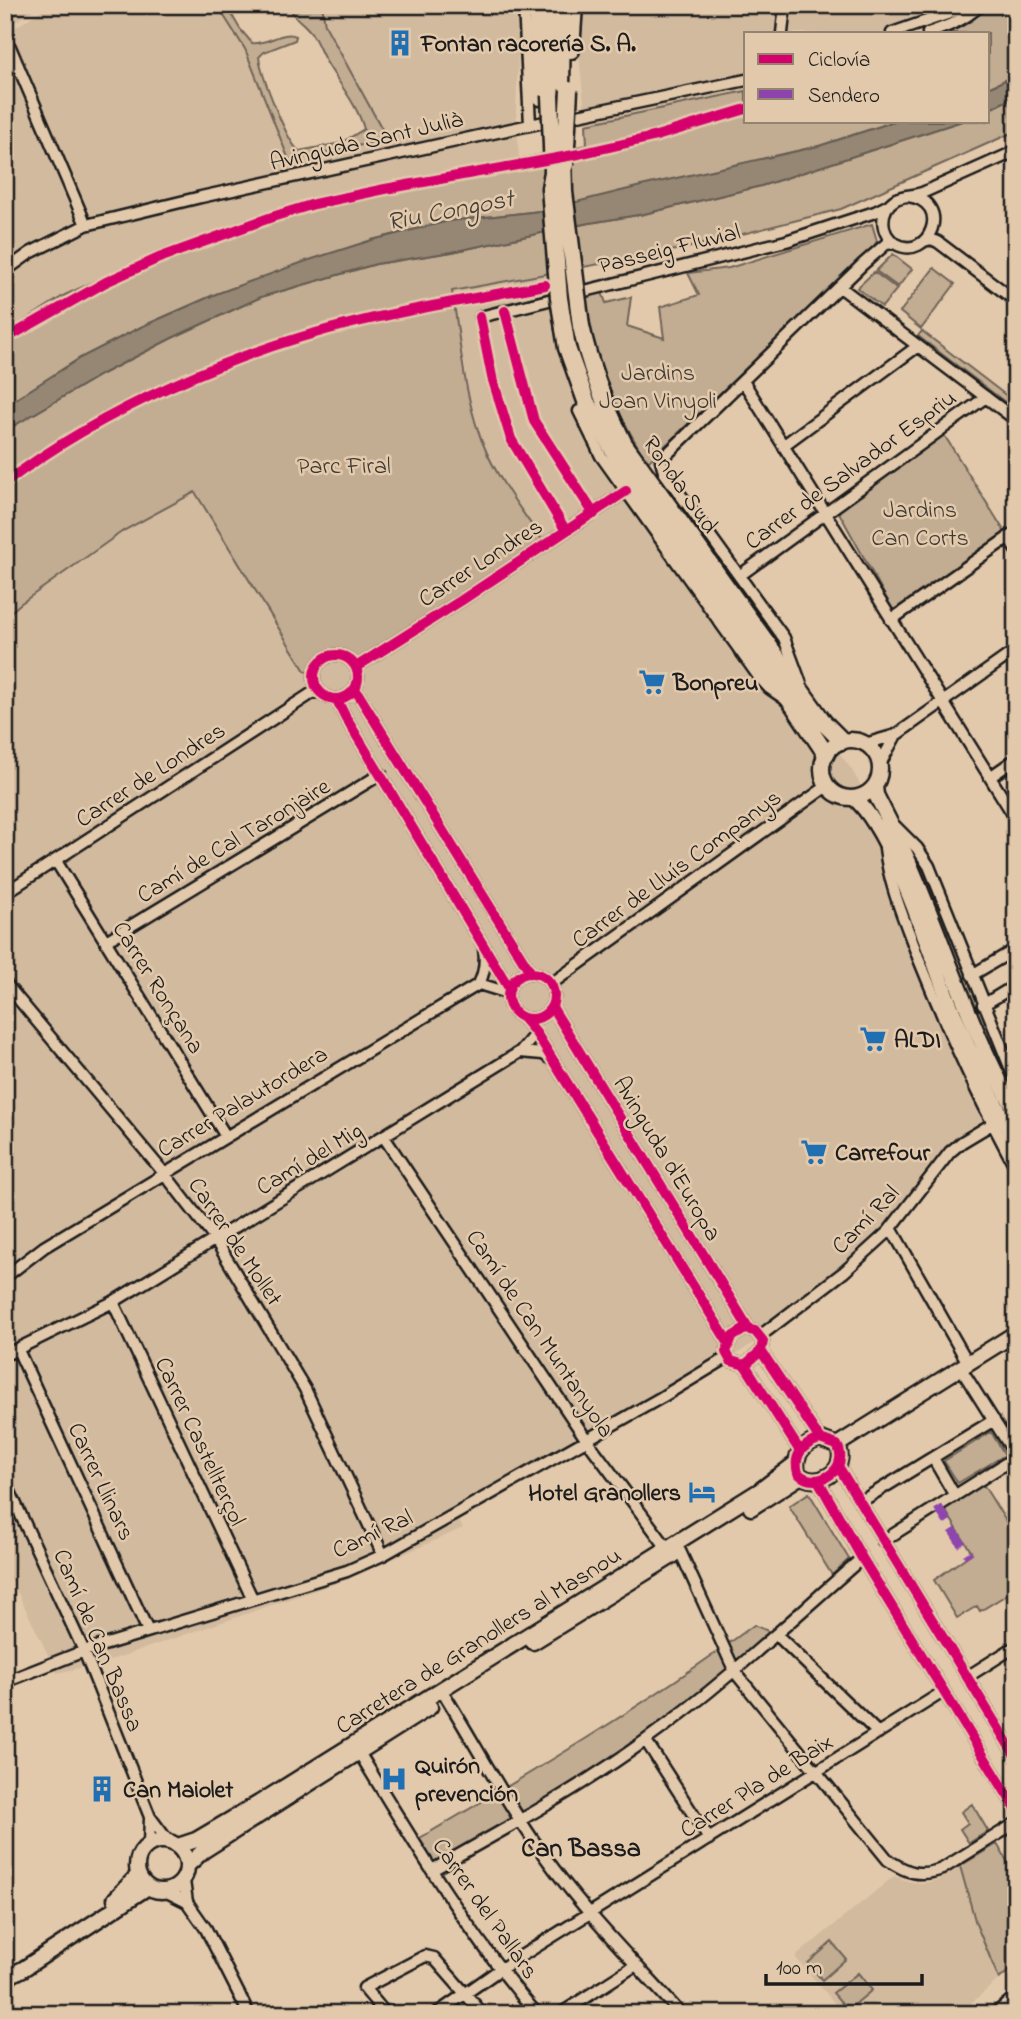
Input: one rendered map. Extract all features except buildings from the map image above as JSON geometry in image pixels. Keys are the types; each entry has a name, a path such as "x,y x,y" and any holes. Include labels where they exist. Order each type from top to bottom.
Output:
{"highway":[{"path":"537,5 555,94"},
{"path":"551,5 557,190"},
{"path":"557,190 546,173 562,5"},
{"path":"555,94 574,5"},
{"name":"Ronda Sud","path":"557,190 588,359 603,400 624,444 740,608 799,700 811,731 826,754"},
{"name":"Ronda Sud","path":"557,190 559,298 567,348 586,401 620,463 799,700 842,741"},
{"path":"567,348 568,375 579,411"}],"main road":[{"path":"842,741 865,744 875,752 880,764 875,786 869,793 854,798 839,796 827,786 822,770 826,754 842,741"},
{"path":"875,786 876,795 911,866 959,990 997,1078 1016,1112"},
{"path":"854,798 868,811 899,872 953,1011 996,1107 1016,1143"},
{"path":"839,1455 820,1439 809,1443 799,1464 807,1480 818,1480 829,1475 839,1455 967,1369 1015,1342"},
{"name":"Carretera de Granollers al Masnou","path":"188,1865 203,1851 360,1754 673,1550 799,1464"},
{"name":"Carretera de Granollers al Masnou","path":"173,1844 196,1840 259,1803 673,1550"},
{"path":"149,1844 173,1844 185,1854 188,1865 184,1881 167,1892 148,1887 138,1875 138,1860 149,1844"},
{"path":"5,1977 121,1895 138,1875"},
{"path":"5,1977 23,1969 148,1887"}],"street":[{"path":"524,5 530,124"},
{"path":"785,5 785,31"},
{"path":"895,32 973,5"},
{"path":"931,32 947,27 980,5"},
{"path":"5,51 10,47 86,225"},
{"name":"Avinguda Sant Julià","path":"5,271 30,253 86,225 530,124 744,80"},
{"path":"799,700 791,651 784,638 664,471 661,462 882,246 886,241 883,215 889,205 900,197 920,194 1016,151"},
{"path":"937,187 930,200 933,237 1016,301"},
{"path":"908,196 923,201 932,213"},
{"name":"Passeig Fluvial","path":"480,317 786,241 868,215 889,205"},
{"path":"868,215 875,215 895,243"},
{"path":"925,241 933,228"},
{"path":"882,246 895,243 910,247 932,239 938,242"},
{"path":"840,287 1016,420"},
{"path":"784,445 918,346"},
{"path":"743,382 1016,819"},
{"name":"Carrer de Salvador Espriu","path":"739,576 986,397"},
{"path":"579,411 601,456 759,677 769,688 799,700"},
{"name":"Carrer Londres","path":"356,667 626,491"},
{"path":"891,620 1012,534 1016,550"},
{"path":"865,744 896,735 1016,650"},
{"path":"344,656 356,667 358,682 355,690 345,699 337,700 322,695 317,690 314,683 316,667 327,657 344,656"},
{"name":"Carrer de Londres","path":"5,893 317,690"},
{"path":"355,690 531,973"},
{"path":"337,700 484,945 509,990 512,1009 524,1018 537,1019 544,1016 555,1000 551,984 539,974 520,976 509,990"},
{"path":"880,764 896,735"},
{"path":"990,777 1016,759"},
{"name":"Camí de Cal Taronjaire","path":"106,941 381,774"},
{"name":"Carrer de Lluís Companys","path":"551,984 827,786"},
{"path":"888,820 907,837 929,866 1016,1082"},
{"path":"884,841 887,869 931,988 992,1124 1016,1168"},
{"name":"Carrer Ronçana","path":"56,861 225,1135"},
{"path":"484,945 486,960 479,984 509,990"},
{"path":"972,975 1016,948"},
{"name":"Carrer de Mollet","path":"5,983 164,1173 215,1239 306,1390 383,1555"},
{"name":"Carrer Palautordera","path":"5,1277 44,1247 225,1135 479,984"},
{"path":"984,1005 1016,985"},
{"name":"Avinguda d'Europa","path":"552,1007 749,1329"},
{"name":"Avinguda d'Europa","path":"524,1018 536,1033 728,1342"},
{"name":"Camí del Mig","path":"5,1355 113,1302 520,1052 536,1033"},
{"path":"520,1052 543,1054 553,1060"},
{"name":"Camí Ral","path":"760,1336 844,1272 891,1228 950,1152 992,1124"},
{"name":"Camí de Can Muntanyola","path":"384,1137 586,1439 673,1550 735,1672 888,1860 901,1869 916,1874 929,1874 942,1869 1016,1824"},
{"path":"884,1541 1016,1457 891,1228"},
{"name":"Carrer Castellterçol","path":"113,1302 251,1598"},
{"path":"749,1329 760,1336 763,1341 761,1351 752,1362 745,1365 736,1364 728,1357 728,1342 737,1334 749,1329"},
{"name":"Carrer Llinars","path":"18,1350 148,1631"},
{"path":"761,1351 820,1439"},
{"name":"Camí Ral","path":"5,1682 84,1651 251,1598 347,1571 383,1555 728,1357"},
{"path":"745,1365 799,1464"},
{"path":"860,1502 994,1420"},
{"path":"839,1455 860,1502 1016,1757"},
{"path":"933,1458 956,1496"},
{"path":"818,1480 862,1558 1016,1809"},
{"name":"Camí de Can Bassa","path":"5,1481 84,1651 150,1817 173,1844"},
{"path":"432,1870 521,1820 646,1741 735,1672 862,1558"},
{"path":"777,1635 878,1733"},
{"path":"967,1676 1016,1646"},
{"name":"Carrer Pla de Baix","path":"436,2014 499,1970 943,1692"},
{"path":"446,1697 553,1868 677,2012"},
{"path":"646,1741 709,1839"},
{"name":"Carrer del Pallars","path":"360,1754 432,1870 499,1970 537,2014"},
{"name":"Camí de Can Bassa","path":"149,1844 150,1817"},
{"path":"184,1881 187,1902 206,1929 249,2014"},
{"path":"167,1892 187,1902"},
{"path":"386,2014 364,1987 425,1956 434,1958 482,2014"},
{"path":"560,2014 636,1965"},
{"path":"995,2014 1016,1996"}],"shaded area":[{"path":"17,5 40,5 5,29 5,13"},
{"path":"50,5 217,5 245,49 289,160 371,143 387,137 325,24 322,5 520,5 516,110 519,158 301,203 139,261 65,295 5,333 5,34"},
{"path":"574,5 997,5 976,16 931,32 744,32 744,91 586,124"},
{"path":"1016,75 1016,96 990,109 990,87"},
{"path":"893,122 959,122 761,186 644,214 452,252 376,264 261,297 102,374 5,431 5,406 80,358 216,294 306,261 372,240 449,221 540,211 819,146"},
{"path":"566,270 574,333 589,388 617,443 785,681 852,770 884,828 1007,1114 963,1143 931,1180 889,1237 767,1334 722,1364 457,1518 463,1528 345,1580 102,1663 57,1673 5,1567 5,617 123,531 195,491 305,671 314,675 321,661 336,655 350,660 356,667 548,547 487,453 471,404 452,291"},
{"path":"960,1866 976,1924 999,1979 959,2014 844,2014 795,1957 894,1876 924,1883 938,1880"}],"green space":[{"path":"217,5 226,5 252,43 286,35 296,36 295,40 264,52 259,57 275,107 299,151 341,143 364,129 357,110 329,67 312,34 293,14 289,5 322,5 325,25 387,138 289,160 245,49"},
{"path":"997,5 1016,5 1016,75 990,87 990,32 931,32 976,16"},
{"path":"744,91 744,122 893,122 819,146 540,211 449,221 372,240 216,294 141,327 80,358 5,406 5,333 65,295 139,261 301,203 587,145 586,124"},
{"name":"Parc Firal","path":"1016,96 1016,131 841,209 687,248 452,291 464,374 479,434 500,478 548,548 356,667 350,660 336,655 321,661 314,675 305,671 195,492 123,531 5,617 5,431 102,374 261,297 376,264 452,252 644,214 761,186 959,122 990,122 990,109"},
{"name":"Jardins Joan Vinyoli","path":"872,224 877,241 874,246 647,463 618,411 598,363 584,295 602,292 606,303 631,297 627,326 664,338 660,307 699,295 688,273 729,268"},
{"path":"893,254 912,269 898,287 876,271"},
{"path":"934,268 955,284 921,329 900,312"},
{"path":"874,272 897,289 882,307 857,288"},
{"path":"922,331 1012,400 1009,405 918,336"},
{"name":"Jardins Can Corts","path":"941,430 1008,537 904,611 893,610 837,509"},
{"path":"991,1432 1005,1455 958,1483 944,1461"},
{"path":"981,1481 1009,1526 1016,1523 1016,1589 980,1611 977,1606 957,1618 934,1580 972,1553 942,1505"},
{"path":"809,1493 849,1559 832,1575 789,1506"},
{"path":"754,1625 777,1635 646,1741 432,1870 413,1842 629,1711"},
{"path":"972,1804 988,1831 969,1843 960,1829 968,1823 961,1812"},
{"path":"997,1844 1016,1876 1016,1965 999,1979 976,1924 960,1866"},
{"path":"832,1942 846,1959 822,1980 808,1963"},
{"path":"858,1973 872,1990 848,2010 833,1993"}],"marked path":[{"path":"938,1507 969,1556"}],"cycle path":[{"path":"5,339 106,282 159,258 272,217 314,204 385,189 579,154 653,137 744,110"},
{"path":"5,483 84,431 173,385 219,366 312,334 380,317 545,285"},
{"path":"505,311 534,421 594,514"},
{"path":"480,317 492,377 511,439 566,531"},
{"path":"356,667 626,491"},
{"path":"336,655 345,656 352,661 357,668 358,677 357,686 352,693 345,698 336,699 327,698 320,693 315,686 314,677 315,668 320,661 327,656 336,655"},
{"path":"355,689 531,973"},
{"path":"337,700 509,988"},
{"path":"531,973 547,980 554,996 547,1012 531,1019 515,1012 508,996 515,980 531,973"},
{"path":"552,1007 749,1329"},
{"path":"524,1019 536,1033 728,1342"},
{"path":"745,1329 755,1331 763,1341 761,1351 745,1365 731,1361 726,1352 732,1337 745,1329"},
{"path":"761,1351 820,1439"},
{"path":"745,1365 800,1451"},
{"path":"820,1439 837,1445 839,1462 836,1469 822,1479 805,1478 798,1473 798,1456 804,1447 820,1439"},
{"path":"838,1466 1016,1757"},
{"path":"818,1480 862,1558 1016,1809"}],"place":[{"name":"Fontan racorería S. A.","path":"400,43"},
{"name":"Bonpreu","path":"652,682"},
{"name":"ALDI","path":"873,1039"},
{"name":"Carrefour","path":"814,1152"},
{"name":"Hotel Granollers","path":"702,1492"},
{"name":"Quirón prevención","path":"394,1779"},
{"name":"Can Maiolet","path":"102,1789"}],"district":[{"name":"Can Bassa","path":"581,1847"}],"water label":[{"name":"Riu Congost","path":"450,209"}]}
